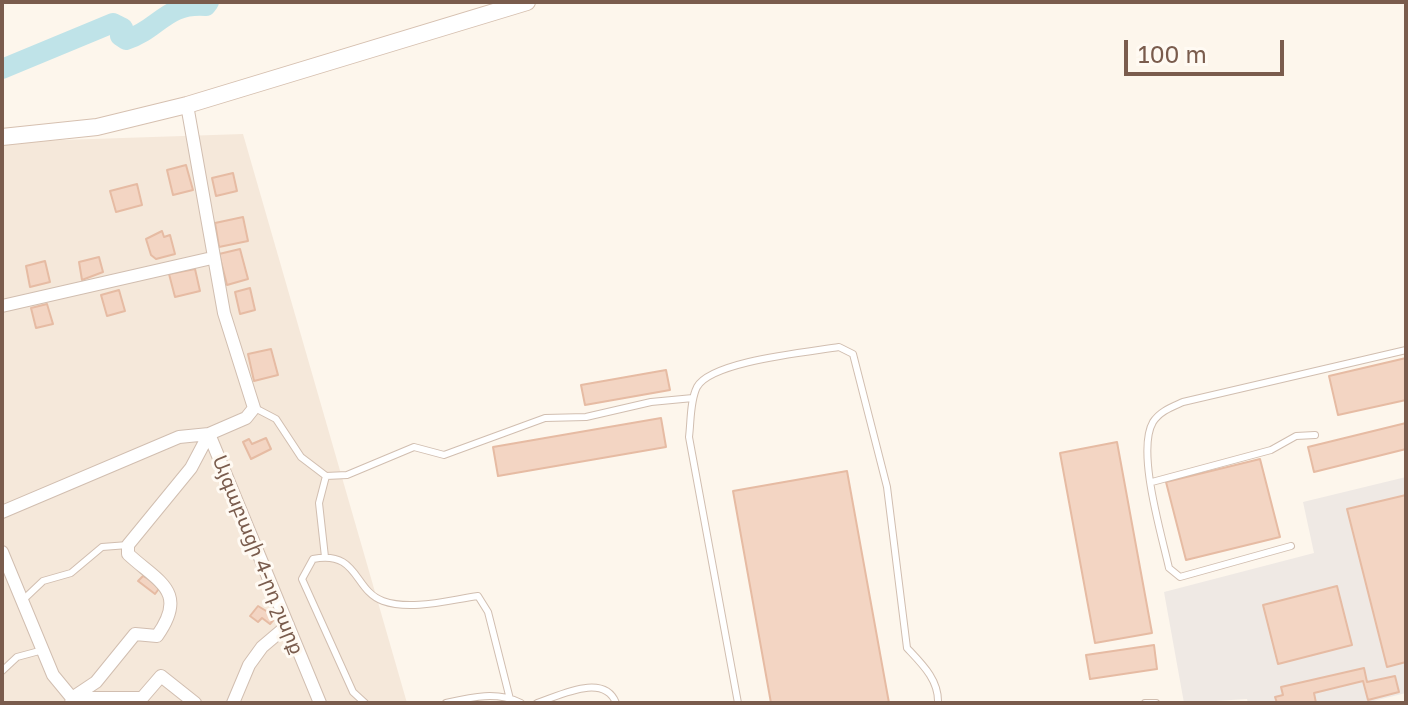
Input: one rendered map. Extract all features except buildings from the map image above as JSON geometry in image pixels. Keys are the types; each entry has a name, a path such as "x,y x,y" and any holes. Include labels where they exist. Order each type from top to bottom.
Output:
{"street":[{"path":"2,137 97,127 187,105 527,2"},
{"path":"71,700 96,682 135,634 157,636 168,621 170,598 167,586 128,554 128,545 191,468 209,434 246,418 254,408 224,313 187,105"},
{"path":"2,306 212,258"},
{"name":"Այգաբացի 4-րդ շարք","path":"2,512 179,437 209,434 320,703"},
{"path":"2,552 14,589 24,599 53,675 71,700"},
{"path":"233,703 249,665 262,647 288,625"},
{"path":"71,700 142,698 161,676 195,703"}],"lane":[{"path":"738,703 689,437 693,398 698,386 721,369 839,347 853,354 887,487 907,648 926,668 938,690 938,703"},
{"path":"1291,546 1180,577 1169,568 1152,482 1148,437 1153,423 1163,411 1238,387 1406,350"},
{"path":"254,408 276,419 301,457 326,476 347,475 414,447 444,455 545,418 586,417 651,402 693,398"},
{"path":"1152,482 1271,450 1296,436 1315,435"},
{"path":"325,557 319,503 326,476"},
{"path":"24,599 43,581 71,573 102,547 128,545"},
{"path":"365,703 353,692 302,579 313,559 325,557 353,567 370,594 384,602 409,605 478,596 488,612 509,700"},
{"path":"2,671 17,657 43,650"},
{"path":"537,703 589,686 604,690 616,703"},
{"path":"446,703 475,696 521,703"},
{"path":"1145,703 1156,703"}],"shaded area":[{"path":"243,134 407,703 2,703 2,142"},
{"path":"1406,477 1406,693 1365,703 1248,703 1247,699 1184,703 1164,592 1314,553 1303,502"}],"waterway":[{"path":"2,69 113,23 123,28 120,36 126,40 181,8 206,6 209,2"}]}
